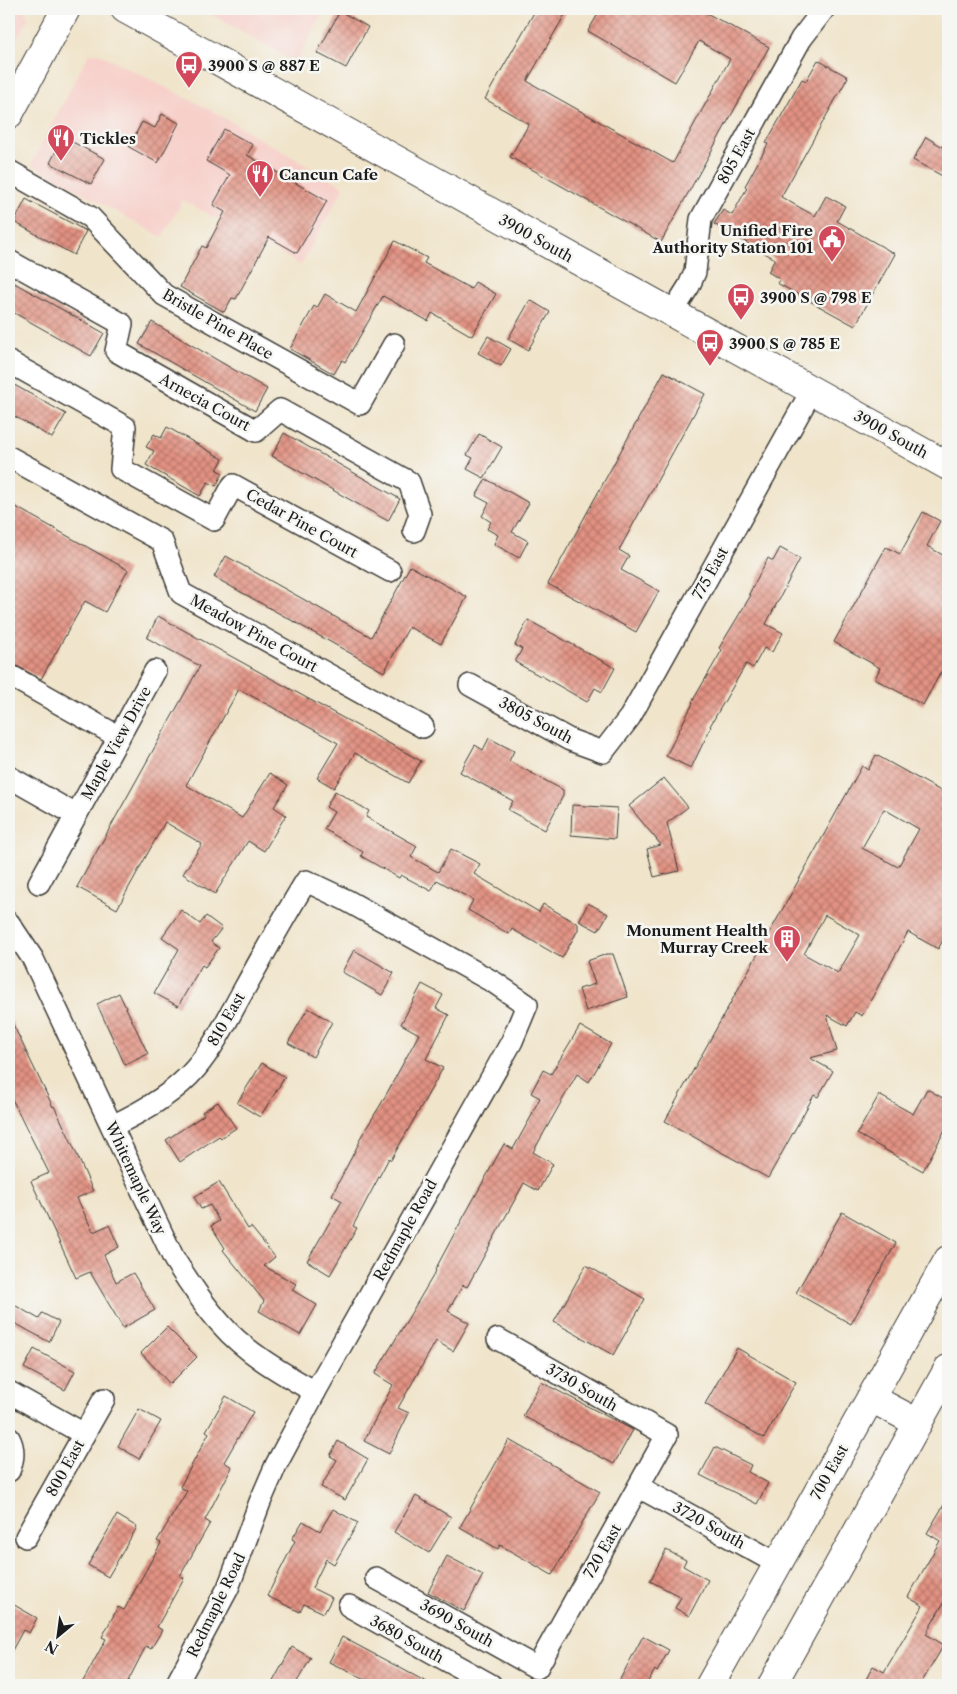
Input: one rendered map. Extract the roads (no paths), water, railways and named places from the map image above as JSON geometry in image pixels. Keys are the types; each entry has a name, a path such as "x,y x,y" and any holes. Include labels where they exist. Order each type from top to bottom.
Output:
{"main road":[{"path":"9,114 66,9"},
{"name":"3900 South","path":"125,9 948,466"},
{"name":"700 East","path":"710,1685 948,1260"},
{"path":"772,1685 948,1369"},
{"path":"871,1398 918,1423"}],"street":[{"name":"805 East","path":"672,313 689,286 695,272 701,219 801,38 823,9"},
{"name":"Bristle Pine Place","path":"9,171 90,217 164,295 360,404 394,344"},
{"name":"Arnecia Court","path":"9,261 122,324 116,352 256,430 280,410 409,482 420,514 414,531"},
{"name":"Cedar Pine Court","path":"9,362 125,427 121,469 214,520 233,485 390,571"},
{"name":"775 East","path":"603,752 630,717 812,390"},
{"name":"Meadow Pine Court","path":"9,457 162,541 181,593 423,727"},
{"name":"Maple View Drive","path":"39,883 156,671"},
{"path":"9,675 120,737"},
{"name":"3805 South","path":"470,685 570,740 603,752"},
{"name":"Maple View Drive","path":"9,777 76,815"},
{"name":"810 East","path":"112,1126 152,1104 174,1089 196,1068 221,1030 306,880"},
{"name":"Redmaple Road","path":"176,1685 228,1588 276,1465 512,1040 527,1005 496,983 306,880"},
{"name":"Whitemaple Way","path":"9,923 33,958 174,1258 192,1287 222,1326 278,1370 315,1392"},
{"name":"3730 South","path":"498,1339 667,1435"},
{"path":"9,1392 84,1434"},
{"name":"800 East","path":"26,1538 104,1399"},
{"name":"720 East","path":"537,1668 667,1435"},
{"path":"9,1471 13,1461 11,1443"},
{"name":"3720 South","path":"639,1487 778,1564"},
{"name":"3690 South","path":"376,1578 537,1668"},
{"name":"3680 South","path":"349,1606 491,1685"}],"place":[{"name":"3900 S @ 887 E","path":"189,89"},
{"name":"Tickles","path":"61,162"},
{"name":"Cancun Cafe","path":"260,198"},
{"name":"Unified Fire Authority Station 101","path":"832,263"},
{"name":"3900 S @ 798 E","path":"741,321"},
{"name":"3900 S @ 785 E","path":"710,367"},
{"name":"Monument Health Murray Creek","path":"787,963"}]}
